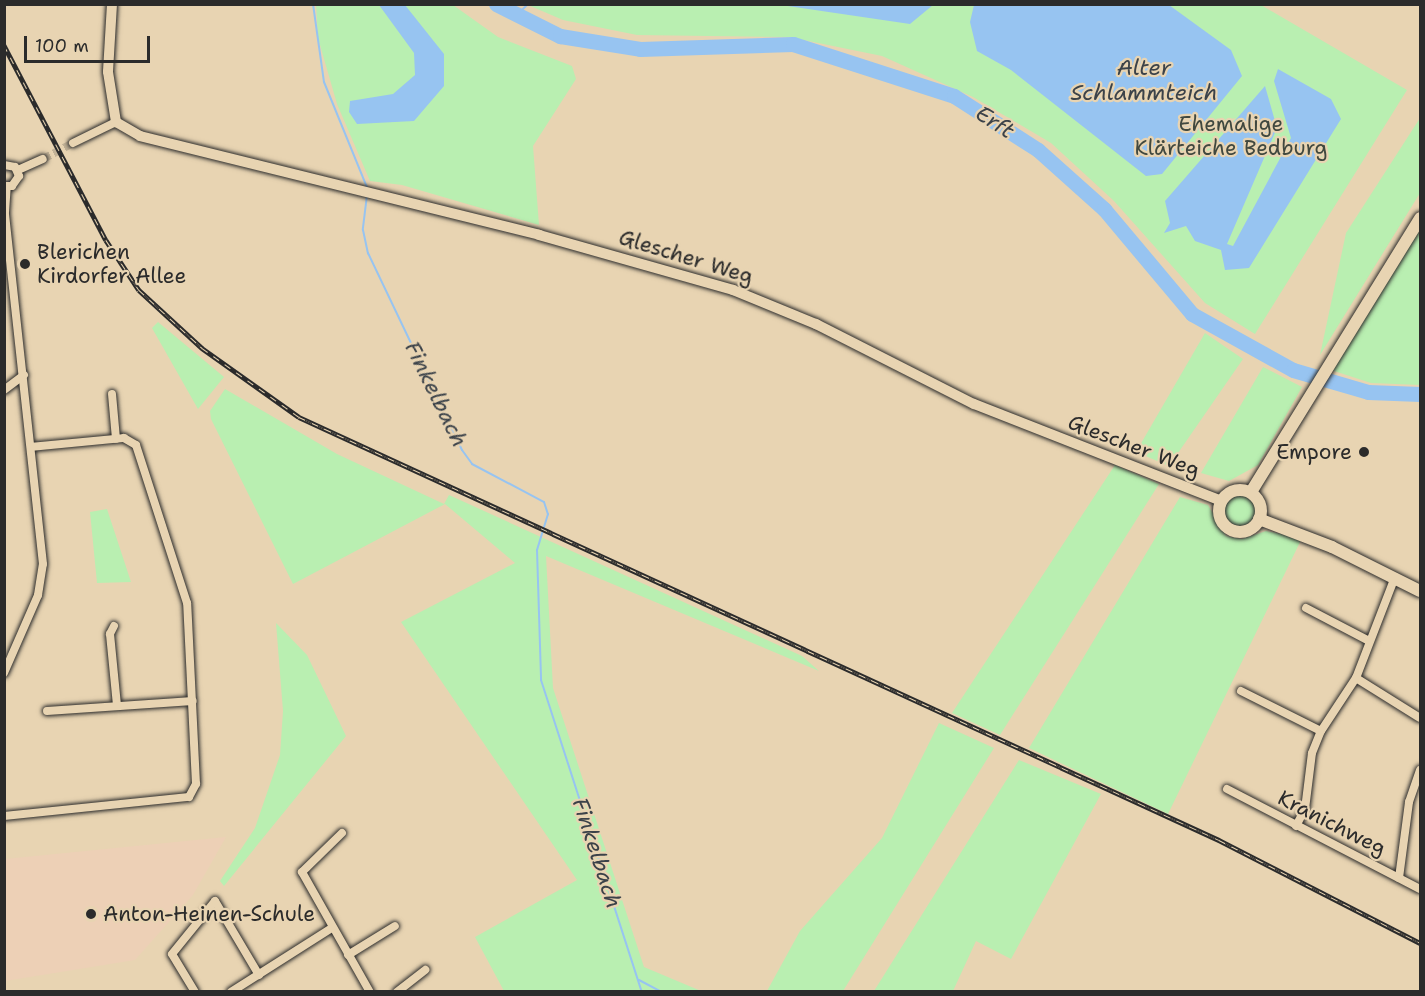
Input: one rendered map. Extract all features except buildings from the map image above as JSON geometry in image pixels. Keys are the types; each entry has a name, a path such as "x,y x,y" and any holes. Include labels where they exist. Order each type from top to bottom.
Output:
{"main road":[{"path":"1251,492 1420,218"},
{"path":"1232,490 1251,492 1260,503 1259,519 1245,531 1230,530 1220,519 1221,501 1232,490"},
{"path":"1259,519 1395,577 1420,591"}],"street":[{"path":"73,143 116,122 108,72 112,4"},
{"name":"Glescher Weg","path":"116,122 158,144 376,195 744,293 816,324 974,404 1147,474 1221,501"},
{"path":"18,170 43,159"},
{"path":"5,163 18,170"},
{"path":"4,673 21,640 43,564 5,212 6,186 17,183 18,170"},
{"path":"4,390 24,375"},
{"path":"112,394 116,439"},
{"path":"4,816 189,797 196,784 187,603 136,445 116,439 31,447"},
{"path":"1296,826 1305,809 1312,753 1321,731 1356,678 1395,577"},
{"path":"1306,608 1369,640"},
{"path":"114,626 110,634 117,705"},
{"path":"1356,678 1420,718"},
{"path":"1241,691 1321,731"},
{"path":"47,711 193,701"},
{"path":"1399,878 1409,802 1420,770"},
{"name":"Kranichweg","path":"1227,789 1420,889"},
{"path":"342,833 302,872 370,992"},
{"path":"195,992 172,954 214,901 259,975"},
{"path":"348,955 395,926"},
{"path":"231,992 332,928"},
{"path":"397,992 425,970"}],"shaded area":[{"name":"Anton-Heinen-Schule","path":"226,837 193,895 135,960 5,981 5,859"}],"green space":[{"path":"316,5 453,5 498,37 572,66 576,79 533,146 539,225 402,185 370,181 337,104 318,38"},
{"name":"Ehemalige Klärteiche Bedburg","path":"528,5 1261,5 1407,90 1255,334 1205,303 1114,201 1051,143 973,97 882,56 789,37 637,35 563,20"},
{"path":"1420,118 1420,193 1320,355 1346,233"},
{"path":"1420,226 1420,385 1371,383 1331,370"},
{"path":"158,322 224,377 198,409 152,328"},
{"path":"1205,333 1243,359 1169,466 1136,452"},
{"path":"1263,367 1302,387 1258,465 1229,481 1201,473"},
{"path":"225,389 337,454 444,504 449,495 802,656 819,671 546,556 553,688 644,967 701,991 504,991 475,937 577,880 401,622 515,563 445,504 293,584 211,419 210,411"},
{"path":"1115,465 1159,484 1000,735 952,713"},
{"path":"1240,494 1252,498 1256,510 1252,522 1240,526 1228,522 1224,510 1228,498"},
{"path":"1180,497 1208,505 1226,536 1242,539 1266,531 1302,538 1168,814 1029,748"},
{"path":"107,509 131,582 97,583 90,512"},
{"path":"276,623 307,655 346,736 224,886 220,881 255,828 280,755 283,711"},
{"path":"939,723 994,748 843,991 767,991 800,931 882,838"},
{"path":"1019,760 1101,794 1011,959 976,941 953,991 874,991"}],"water":[{"path":"379,5 405,5 444,54 444,86 414,121 357,124 349,112 350,101 393,94 415,75 414,53"},
{"path":"781,5 933,5 910,24"},
{"name":"Alter Schlammteich","path":"974,5 1169,5 1231,50 1242,76 1162,174 1146,176 1011,70 977,51 970,22"},
{"name":"Alter Schlammteich","path":"1278,69 1331,99 1341,119 1249,268 1225,270 1221,250 1195,241 1186,226 1164,233 1170,223 1165,201 1265,86 1277,128 1227,244 1233,246 1291,138 1274,81"}],"waterway":[{"name":"Finkelbach","path":"313,4 324,82 368,190"},
{"name":"Erft","path":"496,4 560,36 640,49 793,44 954,96 1038,150 1104,209 1192,314 1293,370 1368,392 1420,394"},
{"path":"515,17 528,4"},
{"name":"Finkelbach","path":"367,195 363,230 368,253 462,450 472,464 544,502 548,514 537,550 541,680 642,992"},
{"path":"639,980 662,992"}],"tunnel":[{"path":"43,159 73,143"}],"railway":[{"path":"4,45 106,240 139,290 202,348 299,417 1219,840 1420,943"}],"place":[{"name":"Blerichen Kirdorfer Allee","path":"25,264"},
{"name":"Empore","path":"1364,452"},
{"name":"Anton-Heinen-Schule","path":"91,914"}]}
